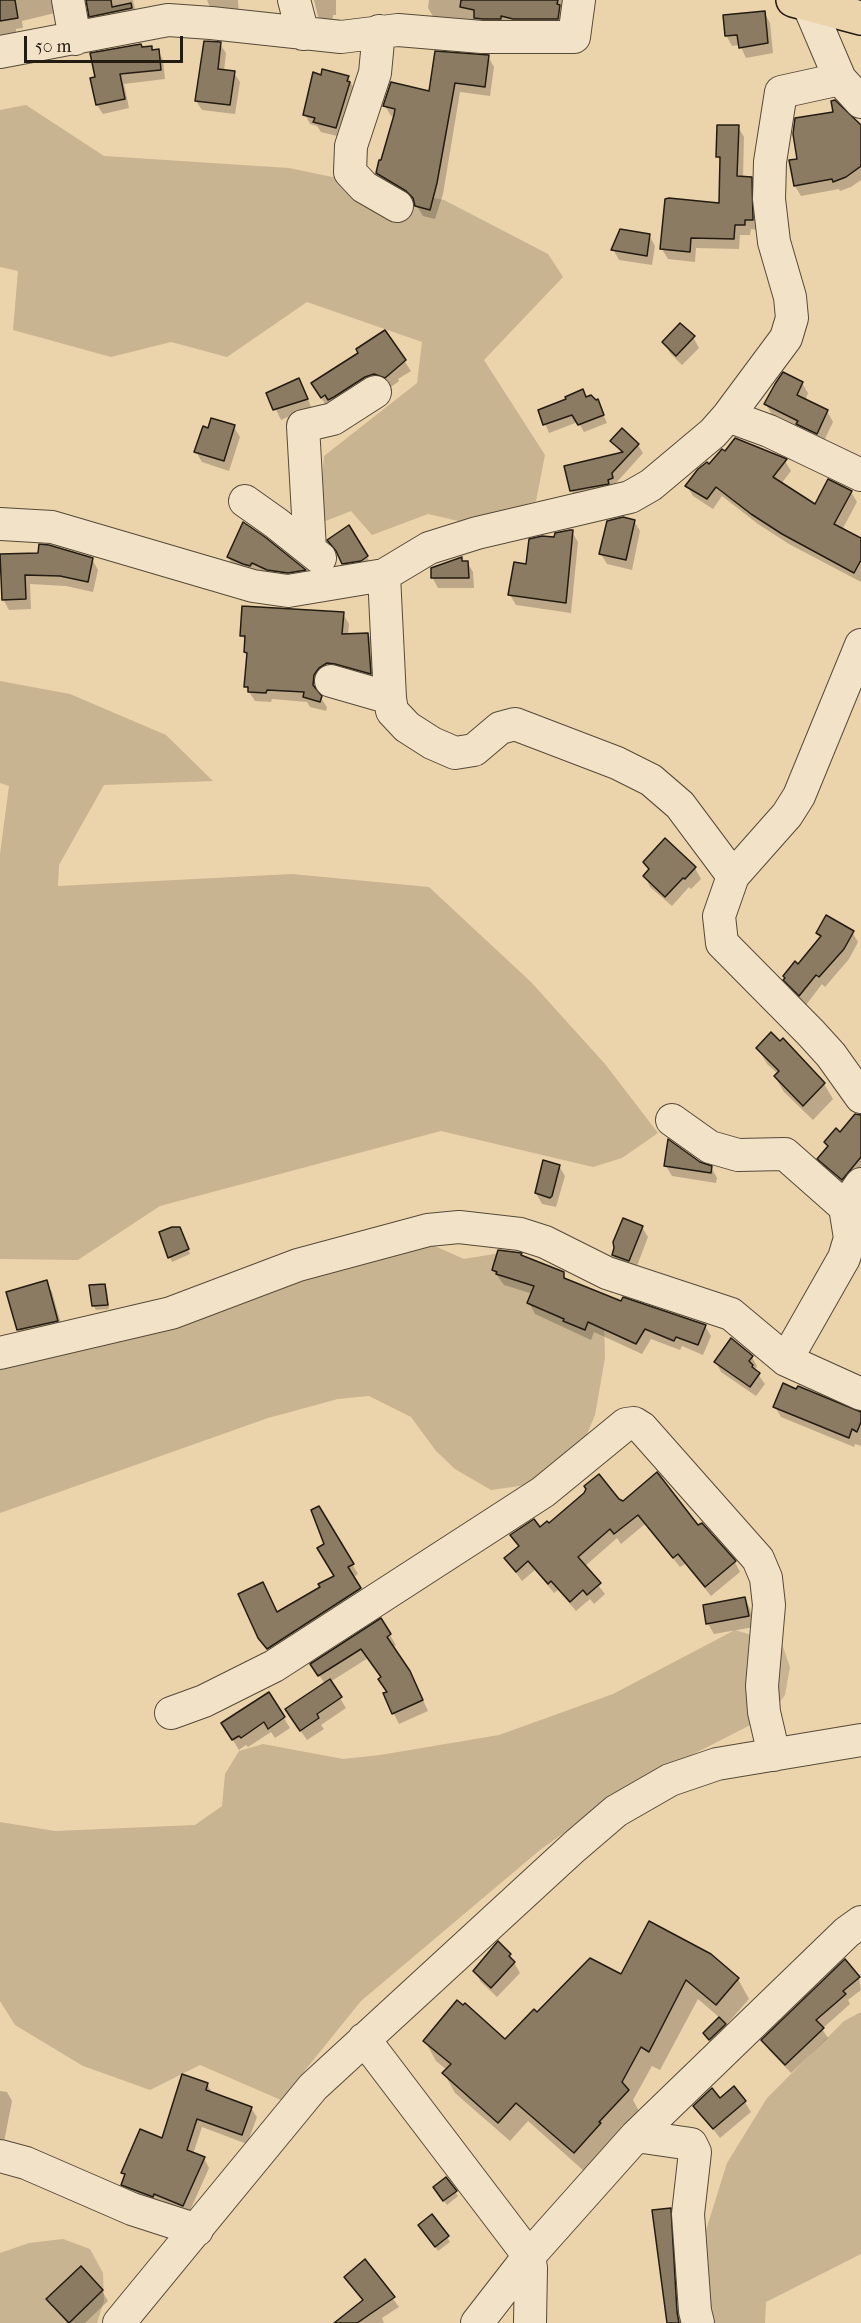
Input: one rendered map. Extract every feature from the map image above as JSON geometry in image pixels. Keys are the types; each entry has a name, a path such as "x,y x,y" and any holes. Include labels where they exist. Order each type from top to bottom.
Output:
{"main road":[{"path":"800,2 861,18"}],"street":[{"path":"68,0 75,39"},
{"path":"294,0 303,34"},
{"path":"0,52 168,20 211,22 341,37 398,30 482,37 573,37 579,0"},
{"path":"800,2 840,79 861,102"},
{"path":"379,31 375,74 351,146 350,172 364,187 397,206"},
{"path":"0,524 52,527 253,586 288,591 384,575 429,548 477,533 630,497 660,477 713,433 786,338 792,318 790,297 774,242 769,199 770,162 781,92 840,79"},
{"path":"310,550 303,426 333,418 375,392"},
{"path":"728,416 769,431 861,475"},
{"path":"245,501 310,550 345,580"},
{"path":"384,575 390,698 392,711 407,727 432,743 455,753 474,750 500,728 516,724 617,763 651,780 680,805 734,876"},
{"path":"861,645 799,796 788,815 734,876 719,916 722,943 831,1055 861,1097"},
{"path":"332,681 390,698"},
{"path":"672,1120 711,1147 738,1155 785,1154 853,1195 850,1238 844,1258 786,1360"},
{"path":"0,1353 171,1313 298,1265 428,1230 459,1227 520,1234 545,1242 607,1273 731,1314 786,1360 861,1394"},
{"path":"171,1713 204,1701 274,1666 543,1492 627,1424 634,1423 642,1428 758,1559 766,1578 769,1605 762,1686 764,1712 774,1755"},
{"path":"119,2323 313,2087 616,1811 670,1780 717,1764 861,1740"},
{"path":"477,2323 529,2256 636,2136 847,1932 861,1922"},
{"path":"364,2039 529,2256 531,2268 530,2323"},
{"path":"636,2136 692,2144 695,2152 688,2214 695,2311 698,2323"},
{"path":"0,2156 26,2163 132,2209 197,2230"}],"shaded area":[{"path":"26,105 104,156 289,168 444,200 548,254 563,277 484,360 545,455 536,501 467,523 428,514 372,535 351,511 318,524 324,456 417,383 422,342 307,302 227,357 171,342 111,357 13,330 18,271 0,267 0,110"},
{"path":"0,681 70,694 166,735 213,781 104,785 59,865 58,886 292,874 429,887 531,982 605,1064 658,1133 622,1158 593,1167 441,1131 160,1206 78,1260 0,1259 0,854 9,786 0,783"},
{"path":"430,1244 464,1259 500,1253 604,1321 605,1358 595,1415 577,1458 540,1483 491,1490 455,1469 436,1451 411,1417 369,1396 338,1399 268,1418 0,1513 0,1367 368,1249"},
{"path":"735,1630 782,1644 790,1667 785,1695 770,1715 625,1789 540,1850 361,2001 281,2100 200,2065 150,2090 83,2066 15,2025 0,2001 0,1822 55,1831 195,1825 222,1806 225,1774 239,1751 263,1744 343,1759 499,1735 613,1694"},
{"path":"861,2012 861,2254 766,2302 765,2323 703,2323 691,2278 727,2163 767,2098 844,2021"},
{"path":"63,2239 90,2249 103,2273 104,2301 97,2323 0,2323 0,2253 29,2243"}],"building":[{"path":"0,0 15,0 18,18 0,21"},
{"path":"86,0 111,0 112,7 131,3 132,8 89,17"},
{"path":"461,0 558,0 557,4 560,5 558,19 513,19 501,16 501,19 483,19 474,18 474,10 460,7"},
{"path":"765,11 768,43 739,48 737,35 725,36 723,15"},
{"path":"204,41 221,42 218,69 235,71 230,105 195,101"},
{"path":"141,44 142,47 152,46 152,50 159,49 161,70 120,74 125,99 96,105 90,78 95,77 90,53"},
{"path":"435,51 489,55 485,87 455,83 430,210 415,206 413,198 406,191 376,173 395,109 383,106 391,82 429,91"},
{"path":"322,69 349,76 347,81 350,82 336,128 313,122 315,118 303,115 313,72 321,75"},
{"path":"835,100 861,125 861,166 846,177 833,182 832,179 794,186 789,160 797,159 793,134 795,118 833,112 831,101"},
{"path":"717,125 739,125 737,176 752,177 753,220 745,220 745,225 735,225 734,239 691,238 690,252 660,249 665,199 719,203 720,157 716,157"},
{"path":"620,229 650,234 647,256 611,250"},
{"path":"680,323 695,336 676,356 662,342"},
{"path":"385,330 406,360 385,378 374,374 365,377 328,400 325,395 321,398 311,383 358,353 356,349"},
{"path":"783,372 803,382 797,395 828,410 817,434 796,424 798,421 764,404"},
{"path":"299,378 308,399 273,410 266,393"},
{"path":"583,389 586,397 591,395 596,400 598,399 604,415 578,425 572,415 543,425 538,410 566,399 565,397"},
{"path":"211,418 235,425 224,461 194,452 203,426 208,428"},
{"path":"622,428 639,444 612,473 613,478 608,480 609,484 570,491 564,466 623,452 610,441"},
{"path":"735,438 787,459 773,477 815,504 828,479 852,491 834,524 861,538 861,560 854,573 782,534 716,487 707,499 685,486 698,469 707,462 709,464 722,449 725,451"},
{"path":"623,517 635,520 626,560 599,554 607,521"},
{"path":"243,522 306,570 288,573 267,570 252,563 250,566 227,557"},
{"path":"349,525 368,556 361,561 342,564 336,551 327,540"},
{"path":"573,530 566,603 508,595 514,562 526,564 529,539 542,536 554,537 555,533"},
{"path":"39,544 93,558 88,582 60,576 25,575 26,599 2,600 0,554 38,553"},
{"path":"462,557 462,561 468,561 469,578 431,578 431,568"},
{"path":"242,606 344,612 342,634 368,633 371,674 327,663 314,675 313,685 322,696 320,702 303,697 304,692 267,690 266,693 248,692 248,687 244,687 247,653 244,652 245,636 240,636"},
{"path":"665,838 696,867 665,897 643,876 649,869 643,862"},
{"path":"826,915 854,931 844,949 819,977 816,975 799,996 783,980 785,978 783,976 795,961 798,964 821,936 816,933"},
{"path":"771,1032 780,1041 783,1038 825,1083 803,1106 774,1076 779,1071 756,1048"},
{"path":"855,1114 861,1115 861,1157 842,1180 817,1159 828,1146 824,1142 836,1128 840,1132"},
{"path":"668,1139 700,1162 712,1166 711,1173 664,1166"},
{"path":"543,1160 560,1165 550,1198 535,1193"},
{"path":"623,1218 643,1226 629,1261 612,1255 613,1242"},
{"path":"172,1227 180,1227 189,1249 168,1258 159,1232"},
{"path":"498,1250 522,1253 521,1255 564,1272 564,1278 621,1301 623,1297 706,1325 698,1345 676,1337 674,1341 645,1329 636,1344 588,1322 585,1330 563,1321 564,1319 527,1303 534,1286 496,1274 497,1272 492,1270"},
{"path":"47,1280 58,1321 17,1330 6,1292"},
{"path":"105,1284 108,1305 92,1306 89,1285"},
{"path":"731,1338 753,1356 749,1361 752,1367 760,1373 750,1387 714,1362"},
{"path":"783,1383 796,1389 798,1386 861,1412 861,1422 857,1432 852,1429 849,1438 773,1407"},
{"path":"657,1472 698,1525 702,1523 736,1561 705,1587 678,1554 673,1558 638,1515 614,1534 610,1529 578,1557 601,1583 587,1595 583,1590 570,1602 551,1581 548,1584 528,1561 516,1572 504,1558 519,1546 510,1535 534,1519 540,1527 547,1521 549,1523 584,1493 586,1489 584,1486 599,1474 623,1501"},
{"path":"319,1506 354,1564 348,1567 361,1588 267,1649 258,1638 238,1594 263,1582 277,1612 320,1587 318,1584 334,1576 317,1548 324,1544 311,1510"},
{"path":"745,1597 749,1616 706,1624 703,1605"},
{"path":"381,1618 391,1634 387,1637 410,1671 423,1700 392,1714 383,1693 387,1692 378,1679 381,1677 361,1649 318,1676 310,1664"},
{"path":"330,1679 342,1697 317,1714 319,1718 300,1731 285,1709"},
{"path":"269,1692 285,1717 268,1729 264,1722 241,1738 239,1736 232,1740 221,1723"},
{"path":"649,1921 711,1954 739,1978 716,2005 686,1980 649,2052 641,2047 622,2082 629,2090 574,2153 516,2103 498,2123 442,2073 451,2064 423,2041 457,2000 463,2005 465,2003 505,2039 534,2009 537,2012 590,1958 621,1974"},
{"path":"498,1941 511,1954 509,1956 515,1962 491,1988 473,1971"},
{"path":"845,1959 860,1977 843,1991 846,1994 816,2020 824,2028 785,2065 761,2040"},
{"path":"719,2017 726,2024 709,2040 703,2033"},
{"path":"182,2074 208,2083 206,2090 252,2107 242,2135 197,2119 187,2150 205,2157 183,2206 154,2194 153,2197 121,2185 125,2174 121,2173 140,2129 162,2138"},
{"path":"734,2086 746,2101 713,2129 693,2106 712,2088 720,2098"},
{"path":"446,2177 457,2191 443,2201 433,2187"},
{"path":"671,2208 679,2323 667,2323 652,2210"},
{"path":"432,2214 449,2236 435,2247 418,2225"},
{"path":"365,2259 395,2297 357,2323 334,2323 363,2300 344,2277"},
{"path":"81,2266 103,2290 69,2323 46,2299"}]}
